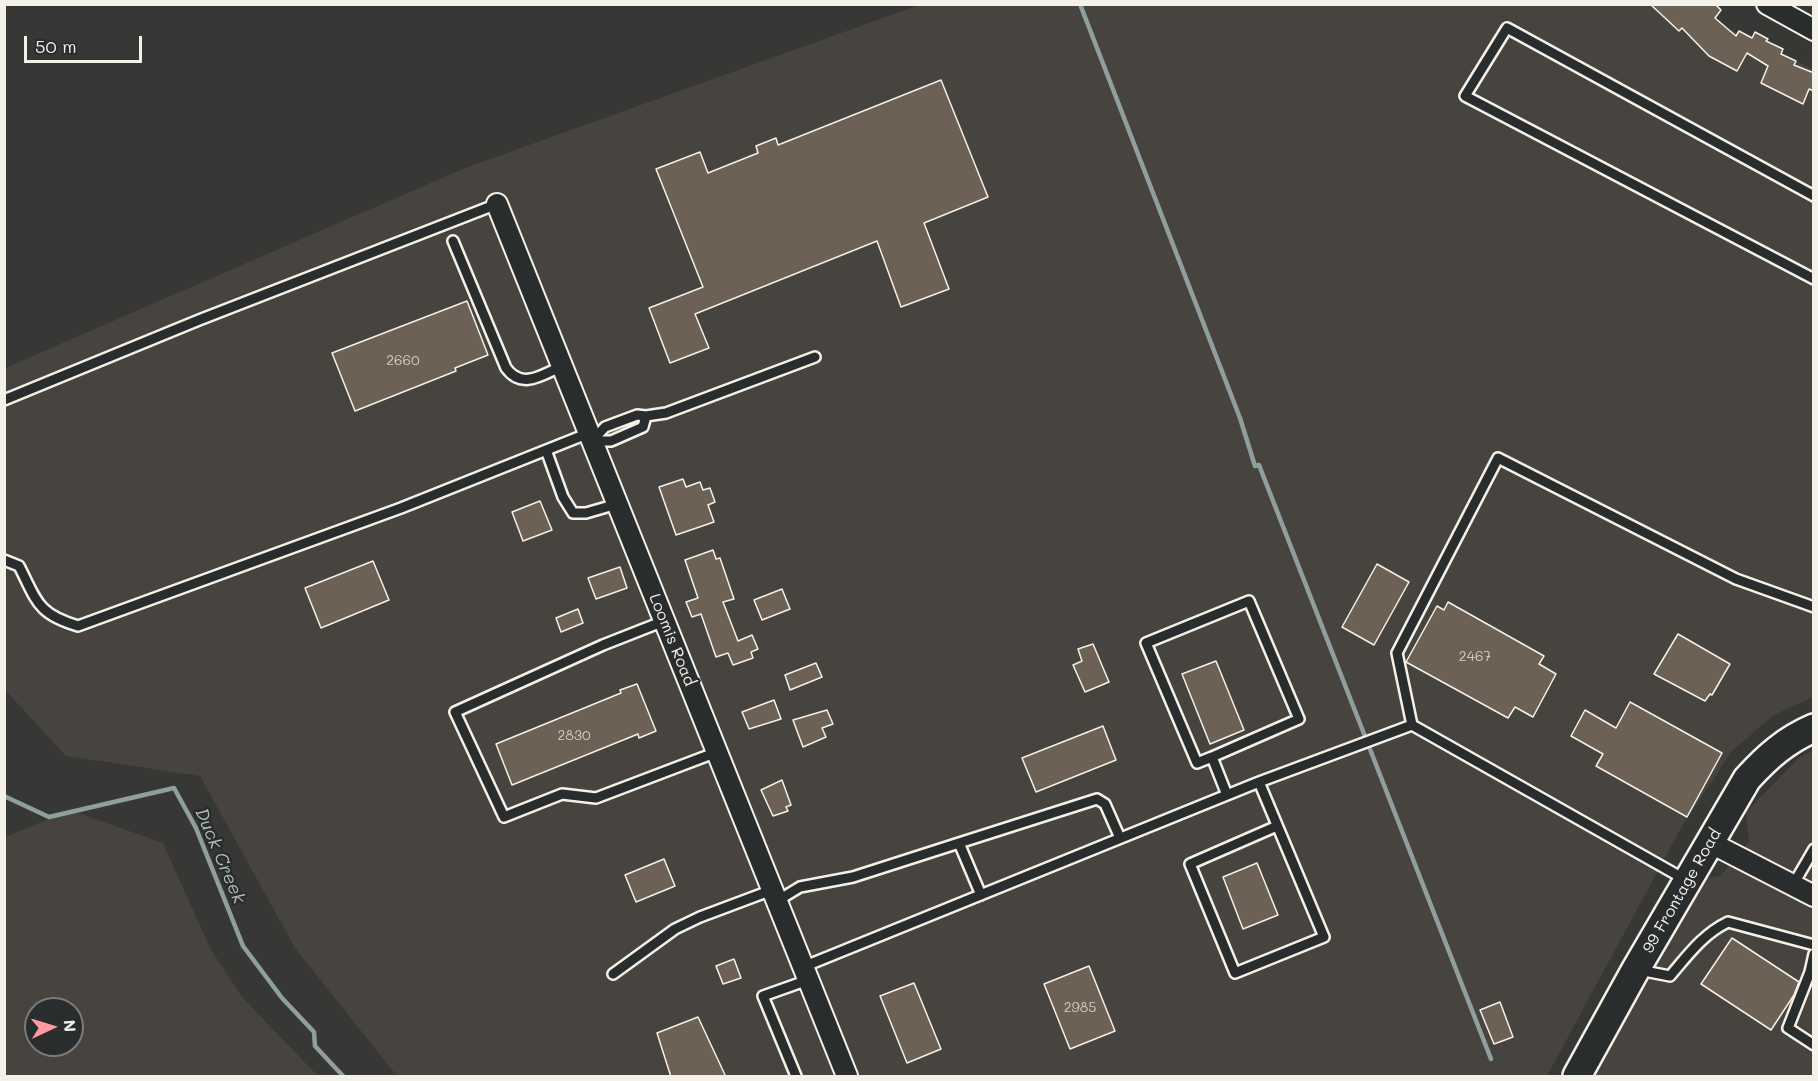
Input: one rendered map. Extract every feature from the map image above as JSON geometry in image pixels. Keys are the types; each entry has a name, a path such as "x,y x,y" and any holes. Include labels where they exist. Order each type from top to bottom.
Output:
{"street":[{"path":"1767,4 1814,30"},
{"name":"Loomis Road","path":"497,204 847,1077"},
{"name":"99 Frontage Road","path":"1577,1077 1636,969 1748,779 1767,756 1797,736 1814,728"},
{"path":"1711,843 1814,896"}],"lane":[{"path":"1814,196 1507,28 1465,96 1814,279"},
{"path":"4,400 199,320 497,204"},
{"path":"453,241 506,368 512,377 528,381 562,366"},
{"path":"4,560 19,566 41,609 59,621 78,627 367,520 546,450 591,437 605,428 637,415 666,413 815,357"},
{"path":"591,437 611,441 643,427 646,416"},
{"path":"546,450 563,497 573,513 586,513 617,504"},
{"path":"1688,881 1412,725 1397,652 1498,458 1736,579 1814,607"},
{"path":"1249,601 1299,718 1212,757 1197,763 1146,643 1249,601"},
{"path":"664,621 603,645 455,712 504,817 562,794 596,798 717,752"},
{"path":"796,1077 763,996 806,973 981,895 1259,782 1412,725"},
{"path":"1212,757 1227,795"},
{"path":"1259,782 1324,937 1235,973 1190,864 1277,826"},
{"path":"613,974 675,929 700,916 801,887 853,877 1097,799 1105,804 1120,838"},
{"path":"959,843 981,895"},
{"path":"1792,885 1812,853"},
{"path":"1636,969 1671,976 1713,929 1728,922 1814,945"},
{"path":"1814,954 1810,972 1788,1028 1814,1045"}],"shaded area":[{"path":"919,5 1679,5 1813,69 1813,697 1774,715 1732,751 1681,828 1547,1076 397,1076 295,948 200,776 66,756 5,690 5,368 465,168"},
{"path":"1813,751 1813,1076 1595,1076 1704,879 1720,876 1749,842 1746,812 1800,757"},
{"path":"70,810 163,843 210,948 242,997 318,1076 5,1076 5,837"}],"building":[{"path":"1650,4 1715,4 1721,10 1715,18 1736,36 1739,31 1752,38 1755,32 1768,39 1766,41 1783,49 1781,54 1796,61 1794,65 1814,73 1814,91 1809,89 1803,104 1761,83 1768,66 1747,53 1737,71 1709,56 1682,28 1679,31"},
{"path":"941,80 988,197 924,223 949,289 901,307 877,241 695,314 709,348 670,363 649,308 703,287 656,169 700,152 708,173 758,153 756,146 776,138 778,145"},
{"path":"467,301 488,355 455,368 456,371 355,411 332,353"},
{"path":"683,479 686,487 700,482 703,490 710,488 715,502 708,505 714,522 676,535 659,487"},
{"path":"540,501 552,530 523,541 512,512"},
{"path":"713,550 716,559 720,558 734,599 723,602 738,641 752,635 758,649 751,652 753,658 733,665 728,653 716,657 701,614 692,617 686,602 698,598 685,560"},
{"path":"373,561 389,600 321,628 305,588"},
{"path":"1377,564 1409,582 1374,645 1342,627"},
{"path":"620,567 627,588 596,599 588,578"},
{"path":"782,589 790,609 762,620 754,600"},
{"path":"1448,602 1544,656 1539,664 1556,674 1533,717 1515,707 1508,718 1406,662 1437,606 1444,610"},
{"path":"578,609 583,623 561,632 556,618"},
{"path":"1678,634 1730,664 1712,695 1710,694 1705,701 1654,674"},
{"path":"1093,644 1109,682 1085,692 1073,665 1082,661 1078,649"},
{"path":"1216,661 1244,730 1210,744 1182,674"},
{"path":"816,663 822,677 790,690 785,675"},
{"path":"637,684 656,731 639,738 638,734 512,785 496,744 621,693 620,690"},
{"path":"774,700 781,719 749,729 742,712"},
{"path":"1630,702 1722,753 1687,817 1596,766 1603,754 1571,736 1585,710 1616,728"},
{"path":"827,710 833,724 822,728 826,737 803,747 793,720"},
{"path":"1103,726 1116,760 1036,792 1022,758"},
{"path":"782,780 791,805 786,807 788,811 773,816 761,790"},
{"path":"664,859 675,886 636,902 625,875"},
{"path":"1257,863 1278,915 1243,929 1223,877"},
{"path":"1732,938 1799,982 1794,995 1771,1030 1701,984"},
{"path":"734,959 741,978 723,984 716,966"},
{"path":"1089,966 1115,1031 1070,1049 1044,984"},
{"path":"914,983 941,1049 907,1063 880,996"},
{"path":"1500,1002 1513,1037 1494,1044 1480,1010"},
{"path":"698,1017 726,1077 671,1077 657,1033"}],"waterway":[{"path":"1080,4 1240,418 1255,466 1259,465 1491,1059"},
{"name":"Duck Creek","path":"4,796 49,817 174,788 196,828 243,946 282,998 314,1032 315,1046 343,1076"}]}
